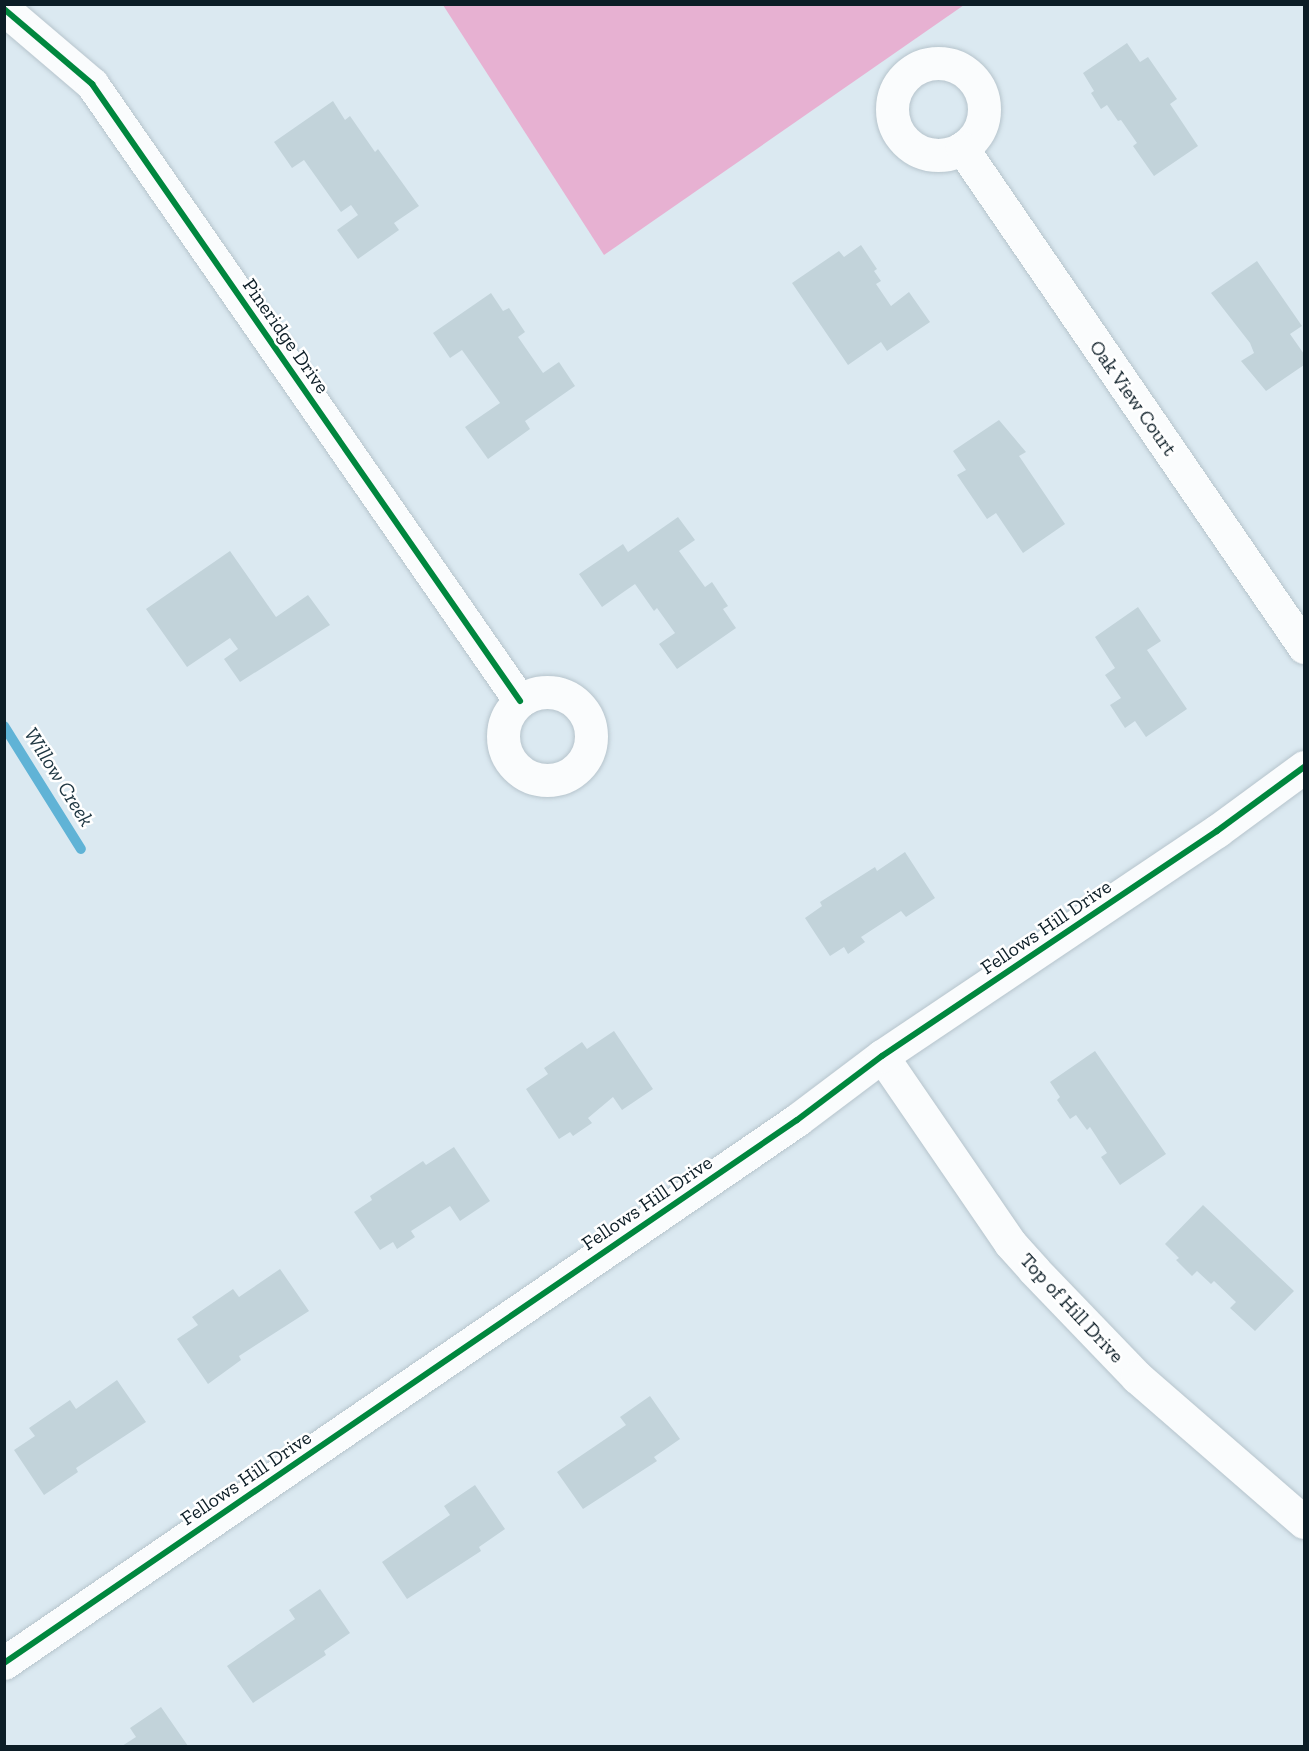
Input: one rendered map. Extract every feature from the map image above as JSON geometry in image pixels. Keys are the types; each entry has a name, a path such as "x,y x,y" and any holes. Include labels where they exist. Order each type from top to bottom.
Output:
{"street":[{"name":"Pineridge Drive","path":"4,9 92,84 520,701"},
{"name":"Oak View Court","path":"962,148 1305,647"},
{"name":"Fellows Hill Drive","path":"4,1663 797,1120 882,1056 1217,831 1305,767"},
{"name":"Top of Hill Drive","path":"882,1056 1010,1243 1034,1270 1137,1377 1305,1522"}],"shaded area":[{"path":"443,5 964,5 604,255"}],"building":[{"path":"1127,43 1140,62 1148,57 1177,99 1170,104 1198,146 1154,176 1133,146 1137,143 1121,120 1118,121 1107,105 1101,109 1083,73"},
{"path":"333,101 345,120 350,116 375,152 378,149 419,206 394,223 399,230 358,259 337,230 358,215 351,205 341,212 304,160 292,168 274,142"},
{"path":"861,245 877,269 874,271 881,281 876,284 891,306 909,292 930,322 887,351 881,342 848,365 792,283 839,251 844,257"},
{"path":"1257,261 1302,326 1290,334 1304,354 1304,365 1266,391 1241,361 1254,353 1250,343 1211,293"},
{"path":"491,293 503,311 509,308 525,332 518,337 543,373 559,362 575,386 525,421 530,429 488,459 465,427 500,403 462,350 450,358 433,333"},
{"path":"999,420 1026,452 1019,456 1065,524 1023,553 996,513 987,519 957,475 966,470 953,451"},
{"path":"678,517 695,540 679,551 705,587 712,582 728,606 723,609 736,628 677,669 659,644 675,633 657,608 654,611 635,584 602,607 579,574 623,544 628,552"},
{"path":"230,551 276,617 308,595 330,625 240,682 224,659 238,649 230,638 187,667 146,609"},
{"path":"1138,607 1161,641 1147,650 1187,709 1146,737 1135,721 1125,728 1110,705 1121,698 1105,675 1115,668 1095,637"},
{"path":"905,852 935,898 906,917 901,911 861,937 865,942 848,954 844,947 830,956 805,918 822,906 820,902 875,867 877,871"},
{"path":"614,1031 653,1089 622,1110 613,1097 588,1118 592,1123 573,1136 570,1132 559,1139 526,1089 548,1074 544,1068 582,1042 587,1049"},
{"path":"1095,1051 1166,1154 1120,1185 1101,1157 1107,1153 1090,1127 1087,1130 1076,1115 1070,1119 1057,1100 1060,1097 1050,1082"},
{"path":"454,1147 490,1201 460,1221 450,1206 411,1231 415,1237 397,1249 393,1242 380,1250 354,1212 372,1200 370,1196 423,1161 426,1165"},
{"path":"1203,1205 1294,1291 1255,1331 1230,1308 1236,1302 1214,1281 1211,1284 1197,1271 1192,1276 1176,1260 1179,1258 1165,1244"},
{"path":"280,1269 309,1311 239,1356 241,1360 208,1384 177,1339 198,1325 192,1317 233,1289 239,1297"},
{"path":"117,1380 146,1422 76,1468 78,1472 44,1495 14,1450 35,1436 29,1428 70,1400 76,1409"},
{"path":"650,1396 680,1439 654,1457 657,1461 583,1509 557,1472 626,1425 620,1417"},
{"path":"475,1485 505,1529 479,1547 481,1551 407,1599 382,1562 450,1515 444,1506"},
{"path":"320,1589 350,1633 324,1651 326,1655 253,1703 227,1666 295,1619 289,1610"},
{"path":"161,1707 188,1746 122,1746 136,1737 130,1728"}],"waterway":[{"name":"Willow Creek","path":"4,726 81,849"}],"cycle path":[{"path":"4,9 92,84 520,701"},
{"path":"4,1663 797,1120 882,1056 1217,831 1304,767"}]}
